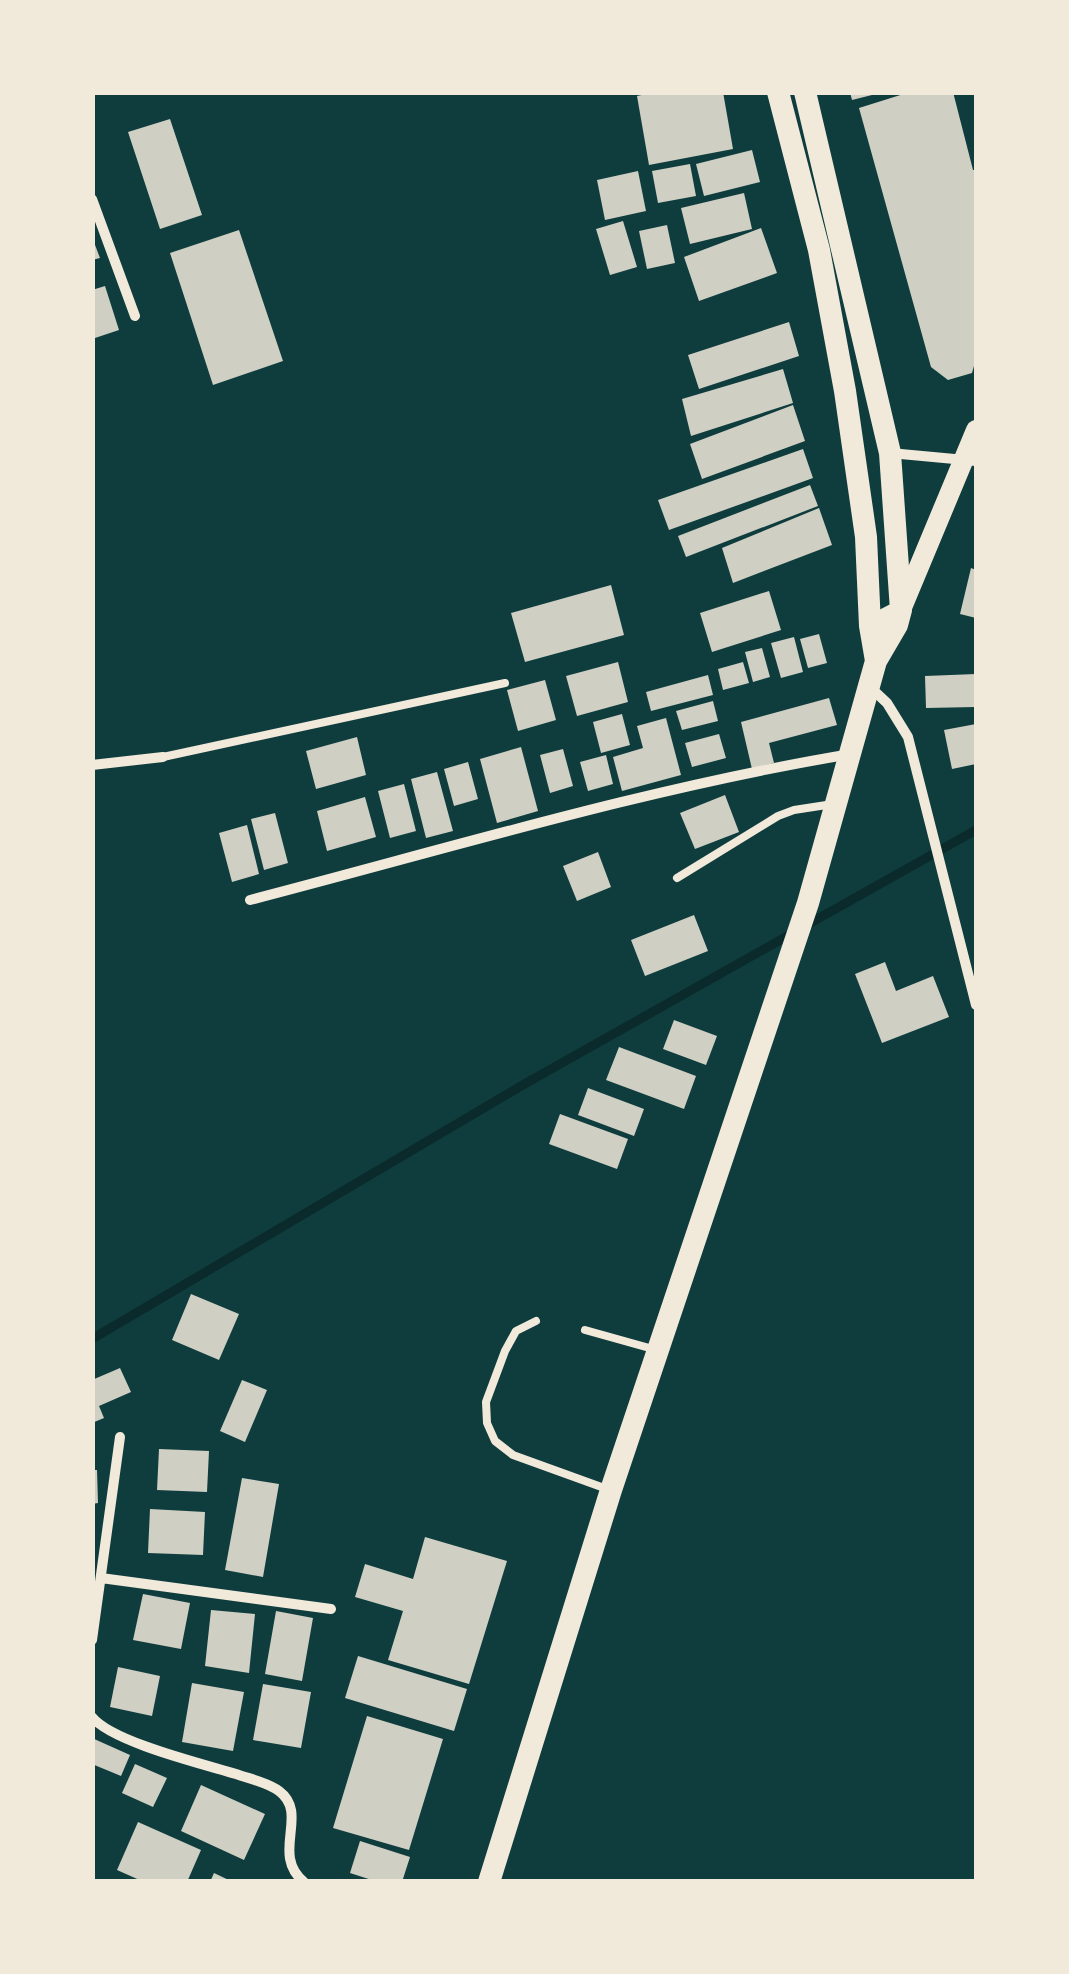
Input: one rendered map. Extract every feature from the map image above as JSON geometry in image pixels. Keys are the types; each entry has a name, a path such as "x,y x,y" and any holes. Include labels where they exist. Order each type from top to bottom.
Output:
{"main road":[{"path":"778,92 831,247 890,454 902,610"},
{"path":"805,92 831,247 845,392 866,536 870,626 876,661"},
{"path":"489,1882 611,1490 808,903 876,661 897,625 971,461 976,430"},
{"path":"870,626 902,610"}],"street":[{"path":"92,199 135,316"},
{"path":"890,454 971,461"},
{"path":"870,687 887,703 908,737 976,1005"},
{"path":"250,900 584,810 744,772 852,754"},
{"path":"92,765 163,757"},
{"path":"92,1640 120,1437"},
{"path":"101,1578 330,1609"},
{"path":"92,1717 109,1730 145,1745 278,1790 292,1810 288,1859 291,1869 304,1882"}],"lane":[{"path":"163,757 505,683"},
{"path":"678,878 778,816 837,804"},
{"path":"536,1322 516,1331 486,1402 487,1423 495,1441 513,1454 611,1490"},
{"path":"585,1330 658,1350"}],"building":[{"path":"655,92 723,92 733,149 649,165 637,96"},
{"path":"850,92 876,92 876,94 852,100"},
{"path":"910,92 953,92 976,170 976,359 972,373 948,380 931,367 859,108"},
{"path":"170,119 202,215 160,229 128,132"},
{"path":"752,150 760,182 704,196 696,164"},
{"path":"690,164 696,196 658,203 652,171"},
{"path":"638,171 646,211 605,220 597,180"},
{"path":"744,193 752,229 690,244 681,208"},
{"path":"623,221 637,267 610,275 596,229"},
{"path":"667,225 675,263 647,269 639,231"},
{"path":"761,228 777,273 699,301 684,257"},
{"path":"239,230 283,361 213,385 170,253"},
{"path":"92,237 100,258 92,260"},
{"path":"105,286 119,330 92,339 92,290"},
{"path":"789,322 799,356 699,389 688,355"},
{"path":"783,369 793,403 691,436 682,399"},
{"path":"793,405 805,441 702,479 690,444"},
{"path":"803,449 813,478 669,530 658,500"},
{"path":"810,485 818,506 686,557 678,536"},
{"path":"819,508 832,545 733,583 722,548"},
{"path":"971,568 976,570 976,618 960,614"},
{"path":"611,585 624,635 525,662 511,613"},
{"path":"769,591 781,630 712,652 700,613"},
{"path":"819,634 827,663 808,668 800,639"},
{"path":"794,637 803,672 781,678 771,643"},
{"path":"762,648 770,677 753,682 745,652"},
{"path":"618,662 628,702 577,716 566,676"},
{"path":"743,662 749,683 723,690 718,669"},
{"path":"976,674 976,707 926,708 925,676"},
{"path":"708,675 713,695 651,711 646,692"},
{"path":"545,680 556,720 518,731 507,690"},
{"path":"829,698 837,725 769,743 774,763 752,769 741,722"},
{"path":"713,701 718,721 682,730 676,711"},
{"path":"622,714 630,745 601,753 593,722"},
{"path":"666,718 681,775 622,791 613,757 643,748 637,726"},
{"path":"976,724 976,764 952,769 944,730"},
{"path":"719,734 726,758 692,767 685,743"},
{"path":"357,737 366,775 316,789 306,751"},
{"path":"521,747 538,811 497,823 480,759"},
{"path":"563,749 573,786 550,793 540,755"},
{"path":"606,755 613,784 588,791 580,762"},
{"path":"468,762 478,799 454,806 444,769"},
{"path":"437,772 453,831 426,838 411,779"},
{"path":"404,784 416,831 390,838 378,791"},
{"path":"725,795 739,832 695,849 680,813"},
{"path":"365,797 376,837 327,851 317,811"},
{"path":"275,813 288,863 264,870 251,819"},
{"path":"247,825 259,874 232,882 219,833"},
{"path":"598,852 611,887 577,901 563,866"},
{"path":"694,915 708,951 645,976 631,940"},
{"path":"885,962 896,991 933,976 949,1017 882,1043 855,974"},
{"path":"674,1020 717,1036 706,1065 663,1049"},
{"path":"619,1047 696,1076 684,1109 606,1080"},
{"path":"588,1088 644,1109 634,1136 578,1115"},
{"path":"560,1114 628,1139 617,1169 549,1144"},
{"path":"191,1294 239,1314 219,1360 172,1340"},
{"path":"120,1368 131,1392 99,1406 104,1418 92,1423 92,1380"},
{"path":"242,1380 267,1390 245,1442 220,1431"},
{"path":"159,1449 209,1451 207,1492 157,1490"},
{"path":"92,1470 97,1470 98,1503 92,1504"},
{"path":"242,1478 279,1484 263,1577 225,1570"},
{"path":"150,1509 205,1512 203,1555 148,1553"},
{"path":"425,1537 507,1561 469,1684 388,1660 403,1611 355,1597 365,1564 413,1579"},
{"path":"143,1594 190,1603 181,1649 133,1640"},
{"path":"211,1610 255,1614 249,1673 205,1666"},
{"path":"276,1611 313,1618 302,1681 265,1674"},
{"path":"358,1656 467,1689 454,1731 345,1698"},
{"path":"118,1667 160,1676 152,1716 110,1707"},
{"path":"192,1683 244,1692 233,1751 182,1742"},
{"path":"263,1684 311,1692 301,1748 253,1740"},
{"path":"367,1716 443,1739 409,1850 333,1828"},
{"path":"92,1738 130,1755 121,1776 92,1764"},
{"path":"135,1764 167,1778 153,1807 122,1793"},
{"path":"201,1785 265,1814 244,1860 181,1831"},
{"path":"138,1822 201,1850 187,1882 144,1882 117,1870"},
{"path":"360,1841 410,1857 402,1882 378,1882 350,1873"},
{"path":"214,1873 233,1882 210,1882"}],"waterway":[{"path":"805,926 976,830"},
{"path":"92,1339 521,1086 791,934"}]}
